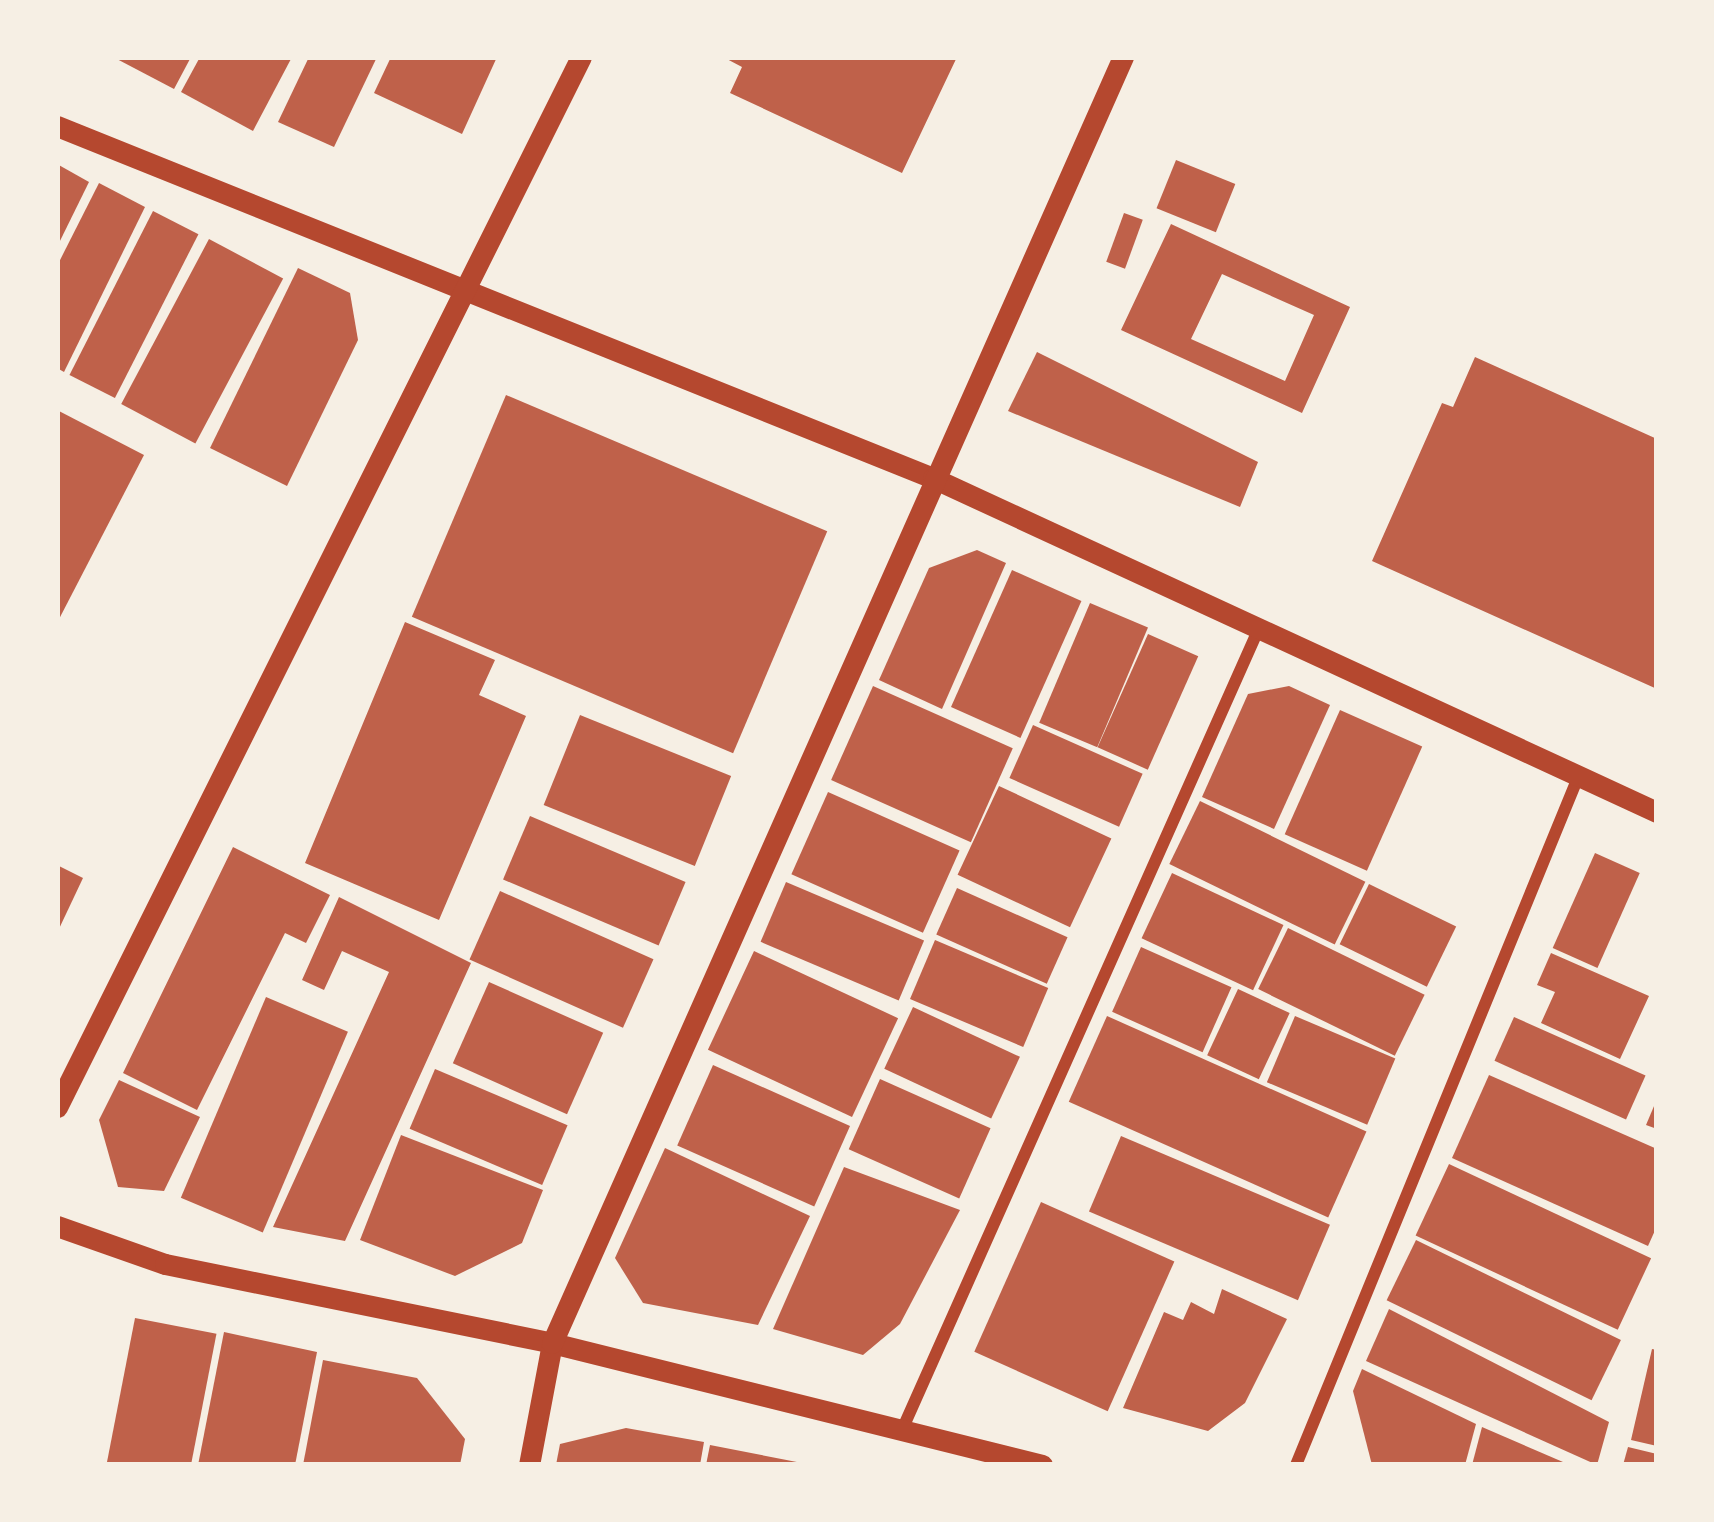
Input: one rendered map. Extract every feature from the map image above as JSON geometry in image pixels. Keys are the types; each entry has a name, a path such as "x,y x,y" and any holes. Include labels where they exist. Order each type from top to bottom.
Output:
{"street":[{"path":"57,1107 581,57"},
{"path":"529,1465 552,1343 1123,57"},
{"path":"57,126 933,478 1657,812"},
{"path":"902,1430 1259,628"},
{"path":"1296,1465 1579,775"},
{"path":"57,1226 165,1264 552,1343 1042,1465"}],"building":[{"path":"113,57 191,57 174,89"},
{"path":"200,57 292,57 253,131 181,92"},
{"path":"309,57 377,57 334,147 278,122"},
{"path":"391,57 497,57 462,134 374,93"},
{"path":"723,57 957,57 902,173 730,93 742,67"},
{"path":"1176,160 1235,184 1216,232 1157,208"},
{"path":"57,164 89,182 57,247"},
{"path":"99,183 145,207 64,372 57,368 57,266"},
{"path":"153,211 198,234 115,398 69,375"},
{"path":"1124,213 1143,220 1125,269 1106,262"},
{"path":"1171,224 1350,307 1302,413 1121,330","holes":["1222,274 1314,315 1285,381 1191,339"]},
{"path":"209,239 283,278 195,444 121,404"},
{"path":"298,268 350,293 358,340 287,486 210,448"},
{"path":"1037,352 1258,462 1240,507 1008,411"},
{"path":"1475,357 1657,439 1657,689 1372,561 1442,403 1453,407"},
{"path":"506,395 827,531 733,753 412,617"},
{"path":"57,410 144,455 57,623"},
{"path":"977,550 1006,563 942,709 879,680 929,568"},
{"path":"1012,570 1081,601 1020,738 951,707"},
{"path":"1090,603 1148,628 1097,747 1039,723"},
{"path":"405,622 495,660 479,695 526,716 439,920 305,863"},
{"path":"1148,634 1198,656 1148,770 1098,747"},
{"path":"873,686 1013,748 971,842 831,780"},
{"path":"1289,686 1330,705 1274,829 1202,797 1248,694"},
{"path":"1340,710 1422,747 1367,871 1285,834"},
{"path":"580,715 731,776 695,866 544,805"},
{"path":"1033,725 1143,774 1119,827 1009,778"},
{"path":"999,786 1111,838 1070,927 958,875"},
{"path":"828,792 960,851 923,933 791,874"},
{"path":"1200,801 1365,882 1335,945 1169,864"},
{"path":"530,816 686,882 659,946 503,880"},
{"path":"233,847 330,895 306,943 285,933 197,1110 123,1073"},
{"path":"1595,853 1640,873 1597,968 1553,948"},
{"path":"57,865 83,878 57,933"},
{"path":"1172,873 1283,925 1253,990 1142,938"},
{"path":"786,882 924,941 899,1000 761,942"},
{"path":"1369,884 1456,927 1427,987 1340,944"},
{"path":"957,888 1068,937 1047,984 936,935"},
{"path":"500,891 653,959 623,1028 469,960"},
{"path":"339,897 471,963 345,1241 273,1227 389,972 342,951 324,990 302,980"},
{"path":"1288,928 1425,995 1395,1056 1258,989"},
{"path":"935,940 1048,988 1023,1047 910,999"},
{"path":"1141,947 1231,987 1203,1052 1112,1012"},
{"path":"754,951 898,1018 852,1117 708,1050"},
{"path":"1551,953 1649,996 1620,1059 1541,1023 1555,992 1537,985"},
{"path":"489,982 603,1033 567,1114 453,1063"},
{"path":"1238,989 1290,1013 1259,1079 1207,1055"},
{"path":"266,997 348,1032 263,1232 181,1198"},
{"path":"913,1007 1020,1057 991,1118 884,1069"},
{"path":"1107,1016 1366,1132 1328,1217 1069,1102"},
{"path":"1295,1016 1395,1059 1367,1125 1267,1082"},
{"path":"1514,1017 1646,1076 1626,1119 1494,1061"},
{"path":"713,1065 850,1126 814,1206 677,1145"},
{"path":"435,1069 568,1125 542,1185 410,1129"},
{"path":"1489,1075 1657,1149 1657,1226 1648,1246 1452,1158"},
{"path":"880,1079 991,1128 959,1199 849,1149"},
{"path":"119,1080 200,1117 164,1191 118,1187 99,1120"},
{"path":"1657,1099 1657,1129 1646,1125"},
{"path":"401,1135 543,1190 522,1243 455,1276 360,1240"},
{"path":"1121,1136 1330,1225 1298,1300 1089,1211"},
{"path":"665,1148 810,1216 758,1325 643,1303 615,1258"},
{"path":"1449,1164 1651,1258 1618,1330 1416,1236"},
{"path":"844,1167 960,1210 900,1324 863,1355 773,1329"},
{"path":"1041,1202 1174,1261 1108,1411 974,1352"},
{"path":"1416,1240 1621,1340 1592,1400 1387,1300"},
{"path":"1222,1289 1287,1319 1245,1403 1208,1431 1123,1408 1164,1312 1183,1320 1191,1302 1214,1314"},
{"path":"1389,1309 1609,1422 1597,1465 1366,1361"},
{"path":"135,1318 216,1334 191,1465 106,1465"},
{"path":"224,1332 317,1352 295,1465 198,1465"},
{"path":"1652,1349 1657,1350 1657,1446 1631,1440"},
{"path":"323,1360 417,1378 465,1439 460,1465 303,1465"},
{"path":"1362,1369 1476,1424 1465,1465 1372,1465 1353,1391"},
{"path":"1482,1427 1570,1465 1472,1465"},
{"path":"626,1428 704,1442 700,1465 556,1465 560,1444"},
{"path":"710,1445 802,1463 802,1465 706,1465"},
{"path":"1628,1447 1657,1454 1657,1465 1623,1465"}]}
